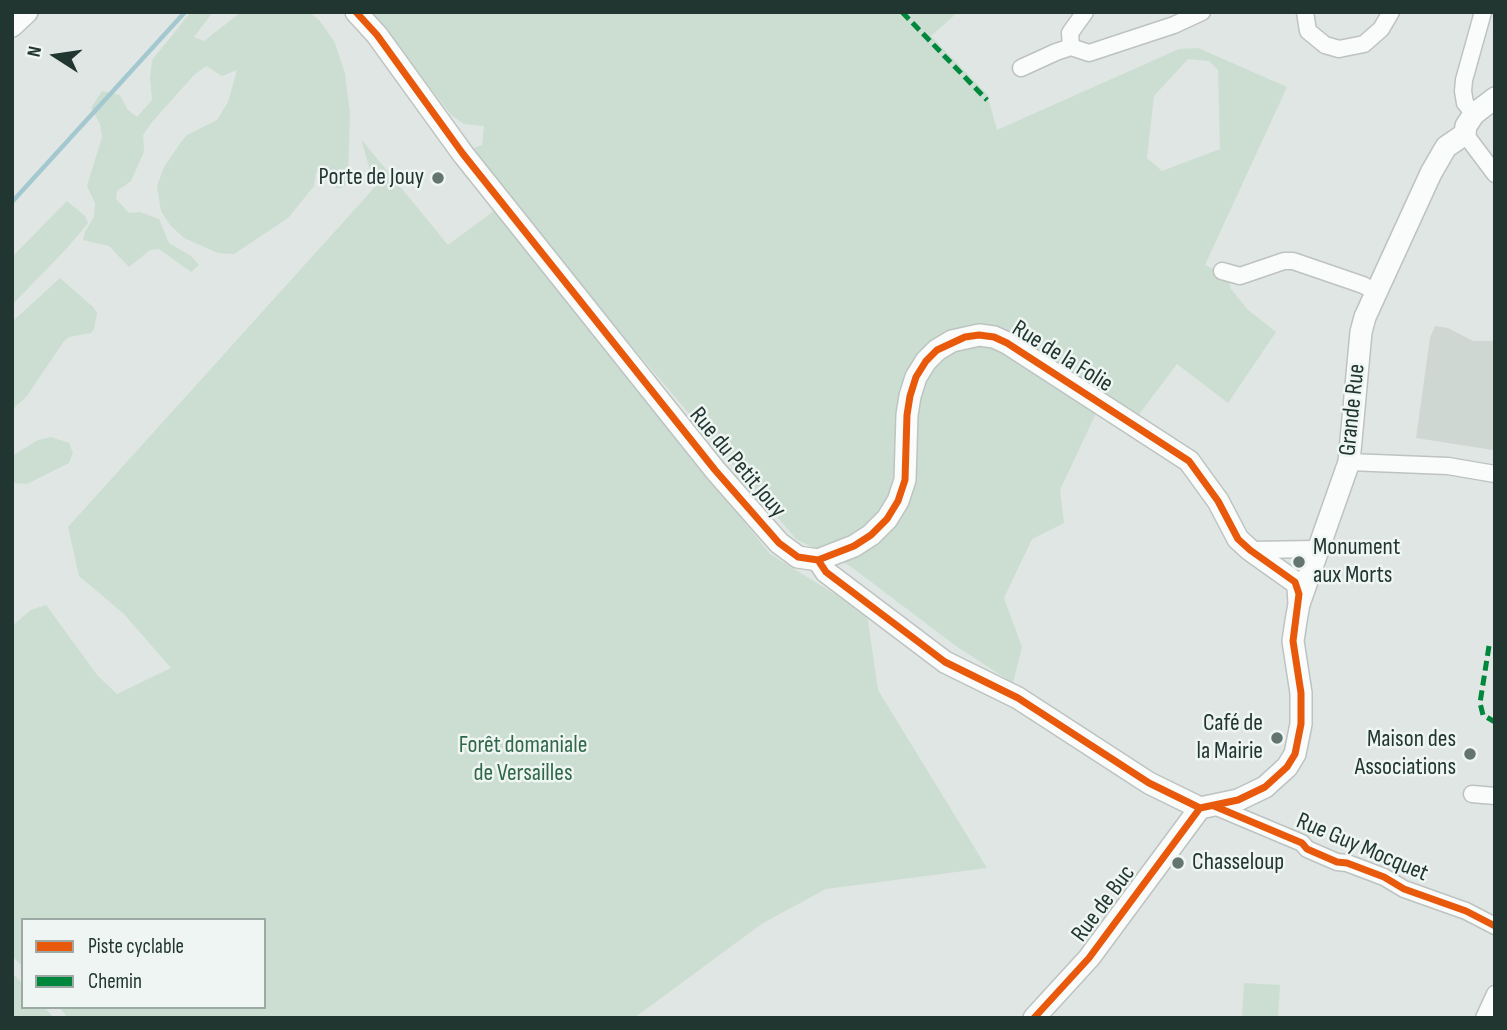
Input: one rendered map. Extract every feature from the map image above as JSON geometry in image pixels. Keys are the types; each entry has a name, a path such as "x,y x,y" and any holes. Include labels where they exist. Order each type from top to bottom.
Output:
{"street":[{"path":"12,26 27,12"},
{"name":"Rue du Petit Jouy","path":"356,12 377,36 463,154 722,478 779,543 797,556 818,560 826,572 945,662 1018,698 1149,783 1207,807"},
{"path":"1071,47 1070,33 1084,12"},
{"path":"1021,68 1071,47 1089,53 1174,25 1202,12"},
{"path":"1304,12 1308,31 1325,45 1339,49 1364,44 1381,29 1391,12"},
{"path":"1474,114 1465,103 1464,80 1483,12"},
{"name":"Grande Rue","path":"1207,807 1238,800 1265,787 1287,767 1294,754 1301,714 1301,693 1293,641 1299,604 1349,462 1361,332 1369,288 1450,143 1465,134 1466,126 1474,114 1495,98"},
{"path":"1465,134 1495,174"},
{"path":"1222,271 1240,276 1289,261 1369,288"},
{"name":"Rue de la Folie","path":"818,560 854,547 887,519 898,501 905,480 907,415 916,377 937,350 952,341 979,335 1007,343 1189,461 1218,501 1238,539 1295,582 1299,604"},
{"path":"1349,462 1436,465 1495,474"},
{"path":"1250,550 1318,549"},
{"path":"1472,793 1495,796"},
{"name":"Rue Guy Mocquet","path":"1207,807 1302,843 1307,849 1337,862 1384,877 1404,889 1466,911 1495,926"},
{"name":"Rue de Buc","path":"1034,1018 1088,958 1207,807"},
{"path":"1484,1018 1495,994"}],"shaded area":[{"path":"1435,326 1448,328 1473,341 1495,341 1495,453 1493,450 1416,438 1430,338"}],"green space":[{"path":"191,12 213,12 194,37 204,41 241,12 309,12 319,20 334,41 345,73 350,113 348,176 345,185 336,188 316,172 314,186 288,218 234,254 218,253 184,238 170,225 161,211 157,186 164,167 181,142 187,135 217,120 228,102 237,70 222,76 206,66 194,75 143,135 144,152 131,181 117,191 116,199 129,213 140,212 159,219 169,243 191,256 199,265 191,272 159,249 150,250 129,267 109,246 83,240 94,217 95,203 87,186 102,137 100,124 91,108 102,91 120,95 127,109 137,117 152,100 152,60"},
{"path":"372,12 958,12 931,36 987,94 997,130 1179,49 1198,48 1287,87 1205,265 1226,275 1231,289 1247,309 1276,332 1228,403 1177,364 1137,417 1098,409 1060,490 1064,523 1032,539 1004,598 1022,647 1013,683 956,646 850,566 796,539 468,154 482,145 484,126 464,124 451,115","holes":["1188,59 1209,61 1218,70 1220,149 1162,171 1147,158 1154,96"]},
{"name":"Forêt domaniale de Versailles","path":"361,139 448,245 495,210 770,554 867,614 878,690 987,868 826,889 763,923 634,1018 68,1018 61,1009 266,1009 266,918 21,918 21,965 12,956 12,626 31,610 46,605 98,676 117,694 171,668 124,614 79,576 68,527 375,187"},
{"path":"67,201 85,216 88,223 12,305 12,257"},
{"path":"60,278 97,313 94,329 91,333 69,337 64,341 27,396 12,410 12,322"},
{"path":"51,437 69,443 73,453 69,463 27,484 12,483 12,456 38,440"},
{"path":"12,973 21,982 21,1009 46,1009 54,1018 12,1018"},
{"path":"1244,983 1280,985 1278,1018 1242,1018"}],"waterway":[{"path":"12,202 185,12"}],"marked path":[{"path":"902,12 987,100"},
{"path":"1489,646 1480,703 1483,715 1495,722"}],"cycle path":[{"path":"356,12 377,35 463,154 715,470 779,543 798,557 818,560 854,546 871,535 887,519 898,501 905,480 907,415 916,377 937,350 965,337 994,337 1007,343 1189,461 1218,501 1238,539 1295,582 1299,594 1293,641 1301,693 1301,724 1295,754 1287,767 1265,787 1238,800 1200,808"},
{"path":"818,560 826,572 945,662 1018,698 1149,783 1200,808"},
{"path":"1214,806 1302,843 1307,849 1337,862 1384,877 1404,889 1466,911 1495,926"},
{"path":"1034,1018 1089,958 1200,808"}],"place":[{"name":"Porte de Jouy","path":"438,178"},
{"name":"Monument aux Morts","path":"1299,562"},
{"name":"Café de la Mairie","path":"1277,738"},
{"name":"Maison des Associations","path":"1470,754"},
{"name":"Chasseloup","path":"1178,863"}]}
